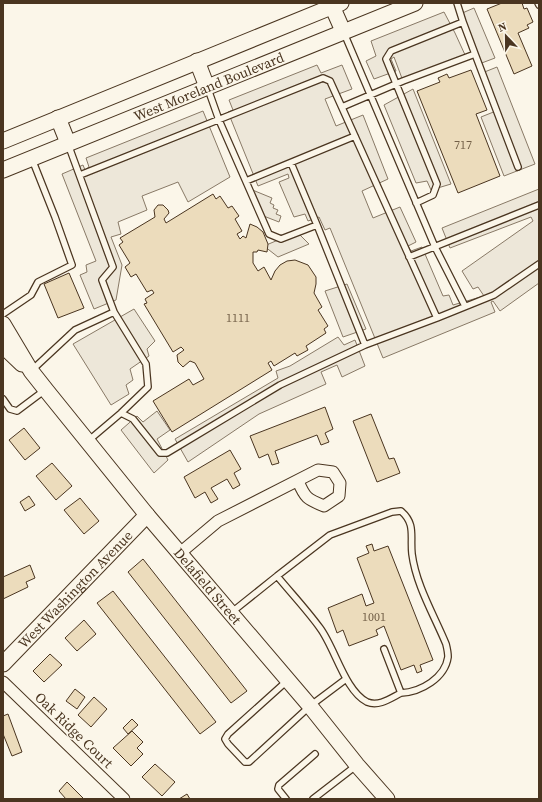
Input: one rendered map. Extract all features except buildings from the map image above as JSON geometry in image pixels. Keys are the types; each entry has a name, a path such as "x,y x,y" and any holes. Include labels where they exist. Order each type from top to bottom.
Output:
{"street":[{"name":"West Moreland Boulevard","path":"4,166 32,158 414,3"},
{"name":"West Moreland Boulevard","path":"3,141 336,5"},
{"path":"336,5 343,31"},
{"path":"197,61 207,87"},
{"path":"58,118 68,143"},
{"name":"Delafield Street","path":"3,324 31,371 46,390 147,514 387,799"},
{"name":"Delafield Street","path":"3,346 14,358 31,371"},
{"path":"180,553 218,521 298,481"},
{"name":"West Washington Avenue","path":"3,664 147,514"},
{"name":"Oak Ridge Court","path":"3,682 124,799"}],"lane":[{"path":"457,3 518,167"},
{"path":"416,203 433,195 437,184 386,59 391,51 463,22"},
{"path":"343,31 435,247 465,306"},
{"path":"342,108 396,84 475,54"},
{"path":"80,176 323,78 330,81 437,318"},
{"path":"207,87 219,120 269,234 281,239 317,225"},
{"path":"246,181 355,136"},
{"path":"68,143 113,267 102,280 114,312 146,364 148,387 122,413 88,441"},
{"path":"3,314 31,295 38,282 72,265 32,158"},
{"path":"291,163 365,345"},
{"path":"409,257 539,205"},
{"path":"122,413 133,419 160,453 166,453 280,385 365,345 494,295 539,264"},
{"path":"31,371 75,330 114,312"},
{"path":"3,399 10,409 17,411 46,390"},
{"path":"231,613 277,576 330,535 392,512 401,511 410,521 412,531 412,553 416,572 446,644 448,656 441,672 427,685 412,692 401,693 378,704 368,702 359,696 346,679 332,648 320,628 277,576"},
{"path":"384,649 401,693"},
{"path":"288,680 228,734 225,739 245,762 249,762 310,706 346,679"},
{"path":"286,799 278,789 279,785 315,754"},
{"path":"313,799 357,765"}],"shaded area":[{"path":"474,8 495,58 479,64 460,14"},
{"path":"444,12 466,57 403,81 394,57 391,59 396,71 374,79 366,61 376,56 371,41"},
{"path":"317,65 321,73 342,65 352,89 325,99 336,126 363,115 388,179 362,191 373,218 400,207 416,242 408,246 411,251 422,247 443,296 449,295 453,305 484,296 478,287 473,289 462,271 533,221 531,217 450,248 442,228 539,189 539,283 500,311 493,301 491,302 495,312 383,358 330,228 325,230 319,217 308,221 305,214 294,217 279,182 289,178 288,174 258,186 228,112 233,110 229,100"},
{"path":"497,67 535,164 504,176 481,117 496,111 482,73"},
{"path":"413,89 451,184 431,190 427,181 416,183 384,105"},
{"path":"203,111 230,177 188,202 178,182 142,196 147,210 118,222 121,234 111,237 122,265 116,300 94,309 80,275 87,272 86,265 96,261 62,174 83,165 85,170 89,167 86,158"},
{"path":"250,189 272,198 270,203 274,205 273,208 278,210 276,214 281,216 279,222 261,215"},
{"path":"297,232 309,244 278,257 264,246"},
{"path":"347,284 366,329 343,337 325,291"},
{"path":"134,309 155,341 147,349 149,356 130,369 133,380 126,385 129,394 111,405 73,344"},
{"path":"338,337 344,345 355,340 365,366 342,377 337,365 321,372 326,384 259,414 188,462 175,439 278,378 276,371 290,366"},
{"path":"157,411 170,430 157,439 168,460 154,473 121,430 137,416 143,422"}]}
